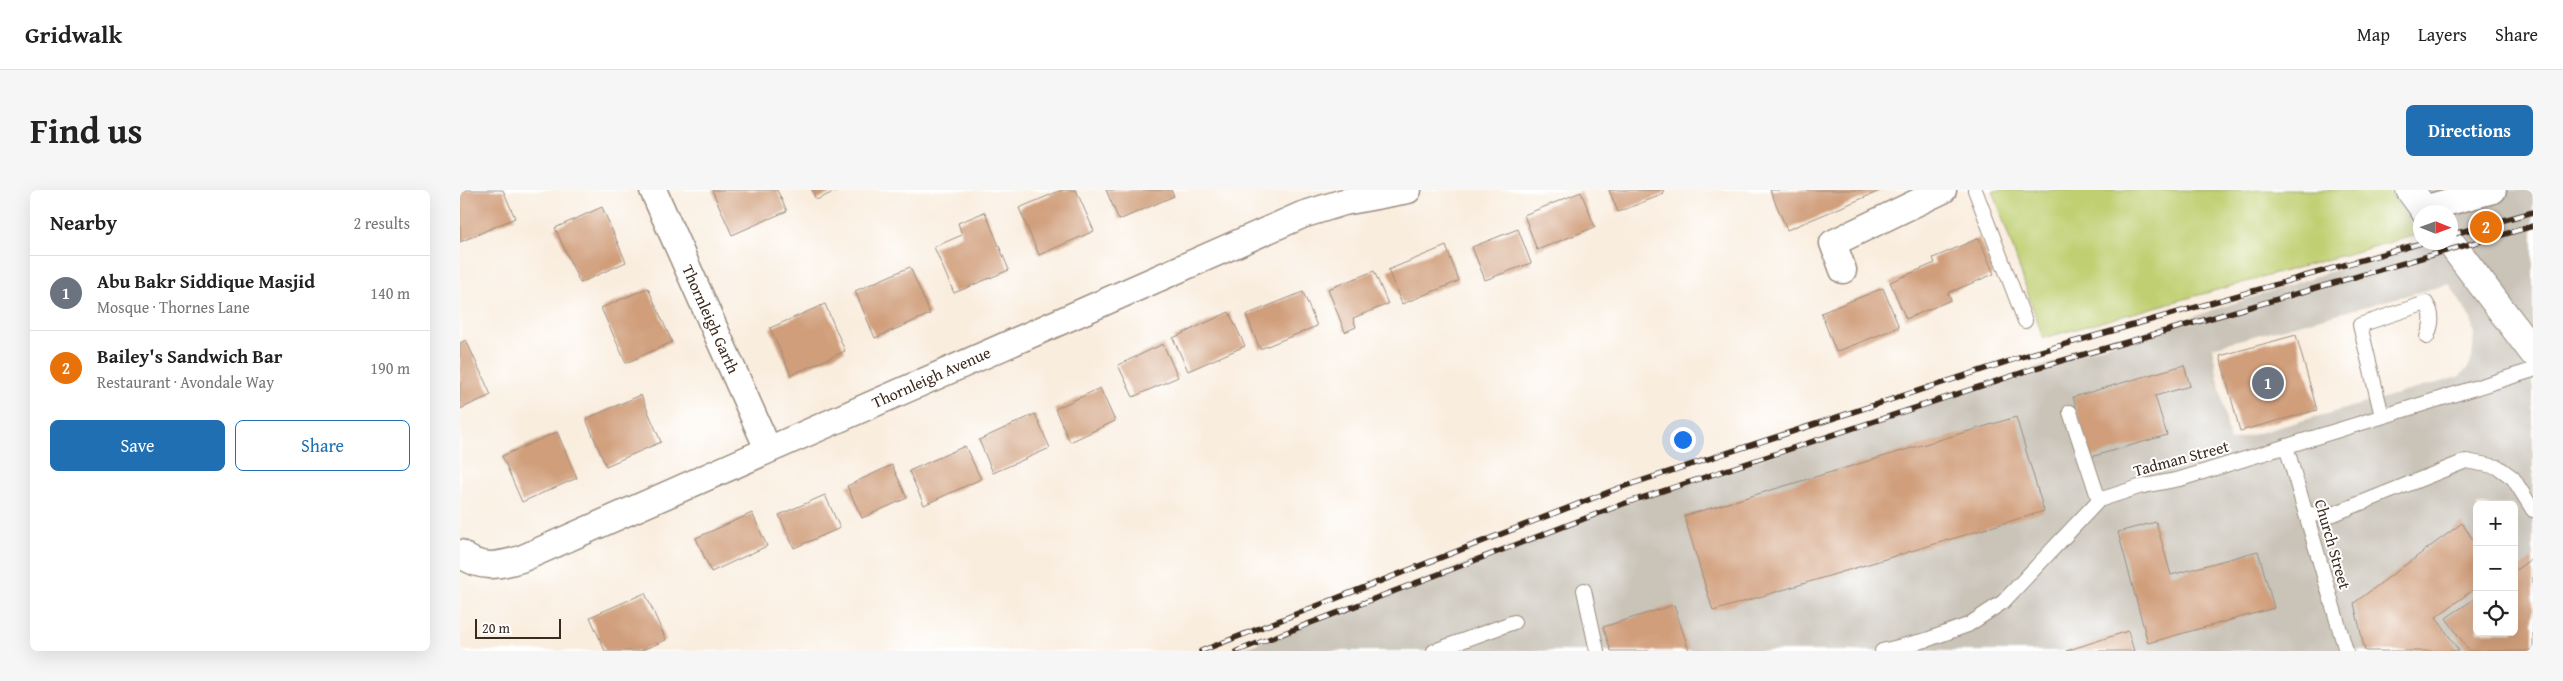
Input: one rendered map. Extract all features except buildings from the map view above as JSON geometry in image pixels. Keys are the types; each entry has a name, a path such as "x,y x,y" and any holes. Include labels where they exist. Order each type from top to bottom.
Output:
{"street":[{"name":"Thornleigh Garth","path":"653,190 768,449"},
{"name":"Thornleigh Avenue","path":"460,553 470,562 486,566 501,566 521,559 1302,215 1344,202 1408,190"},
{"path":"1843,270 1832,244 1943,190"},
{"path":"2420,204 2493,190"},
{"path":"2456,250 2533,352"}],"lane":[{"path":"1975,190 2025,321"},
{"path":"2382,416 2360,325 2426,303 2431,311 2432,325 2427,337"},
{"name":"Tadman Street","path":"1882,651 1926,640 1968,625 2003,602 2099,500 2139,487 2180,479 2533,370"},
{"path":"2070,412 2099,500"},
{"name":"Church Street","path":"2286,446 2346,651"},
{"path":"2306,514 2331,516 2466,460 2498,467 2513,478 2533,510"},
{"path":"1584,590 1597,651"},
{"path":"1434,651 1514,622"}],"shaded area":[{"path":"2410,190 2533,190 2533,651 1237,651 1623,504 2413,244 2413,250 2458,250 2458,205 2437,205","holes":["2449,284 2471,319 2474,336 2472,358 2468,368 2458,377 2230,441 2212,347"]}],"green space":[{"path":"1993,190 2388,190 2413,224 2413,236 2043,338"}],"railway":[{"path":"2458,233 2533,212"},
{"path":"1237,651 1623,504 2036,368 2533,226"},
{"path":"1201,651 1619,488 2031,354 2413,245"}],"place":[{"name":"Bailey's Sandwich Bar","path":"2486,227"},
{"name":"Abu Bakr Siddique Masjid","path":"2268,383"}]}
